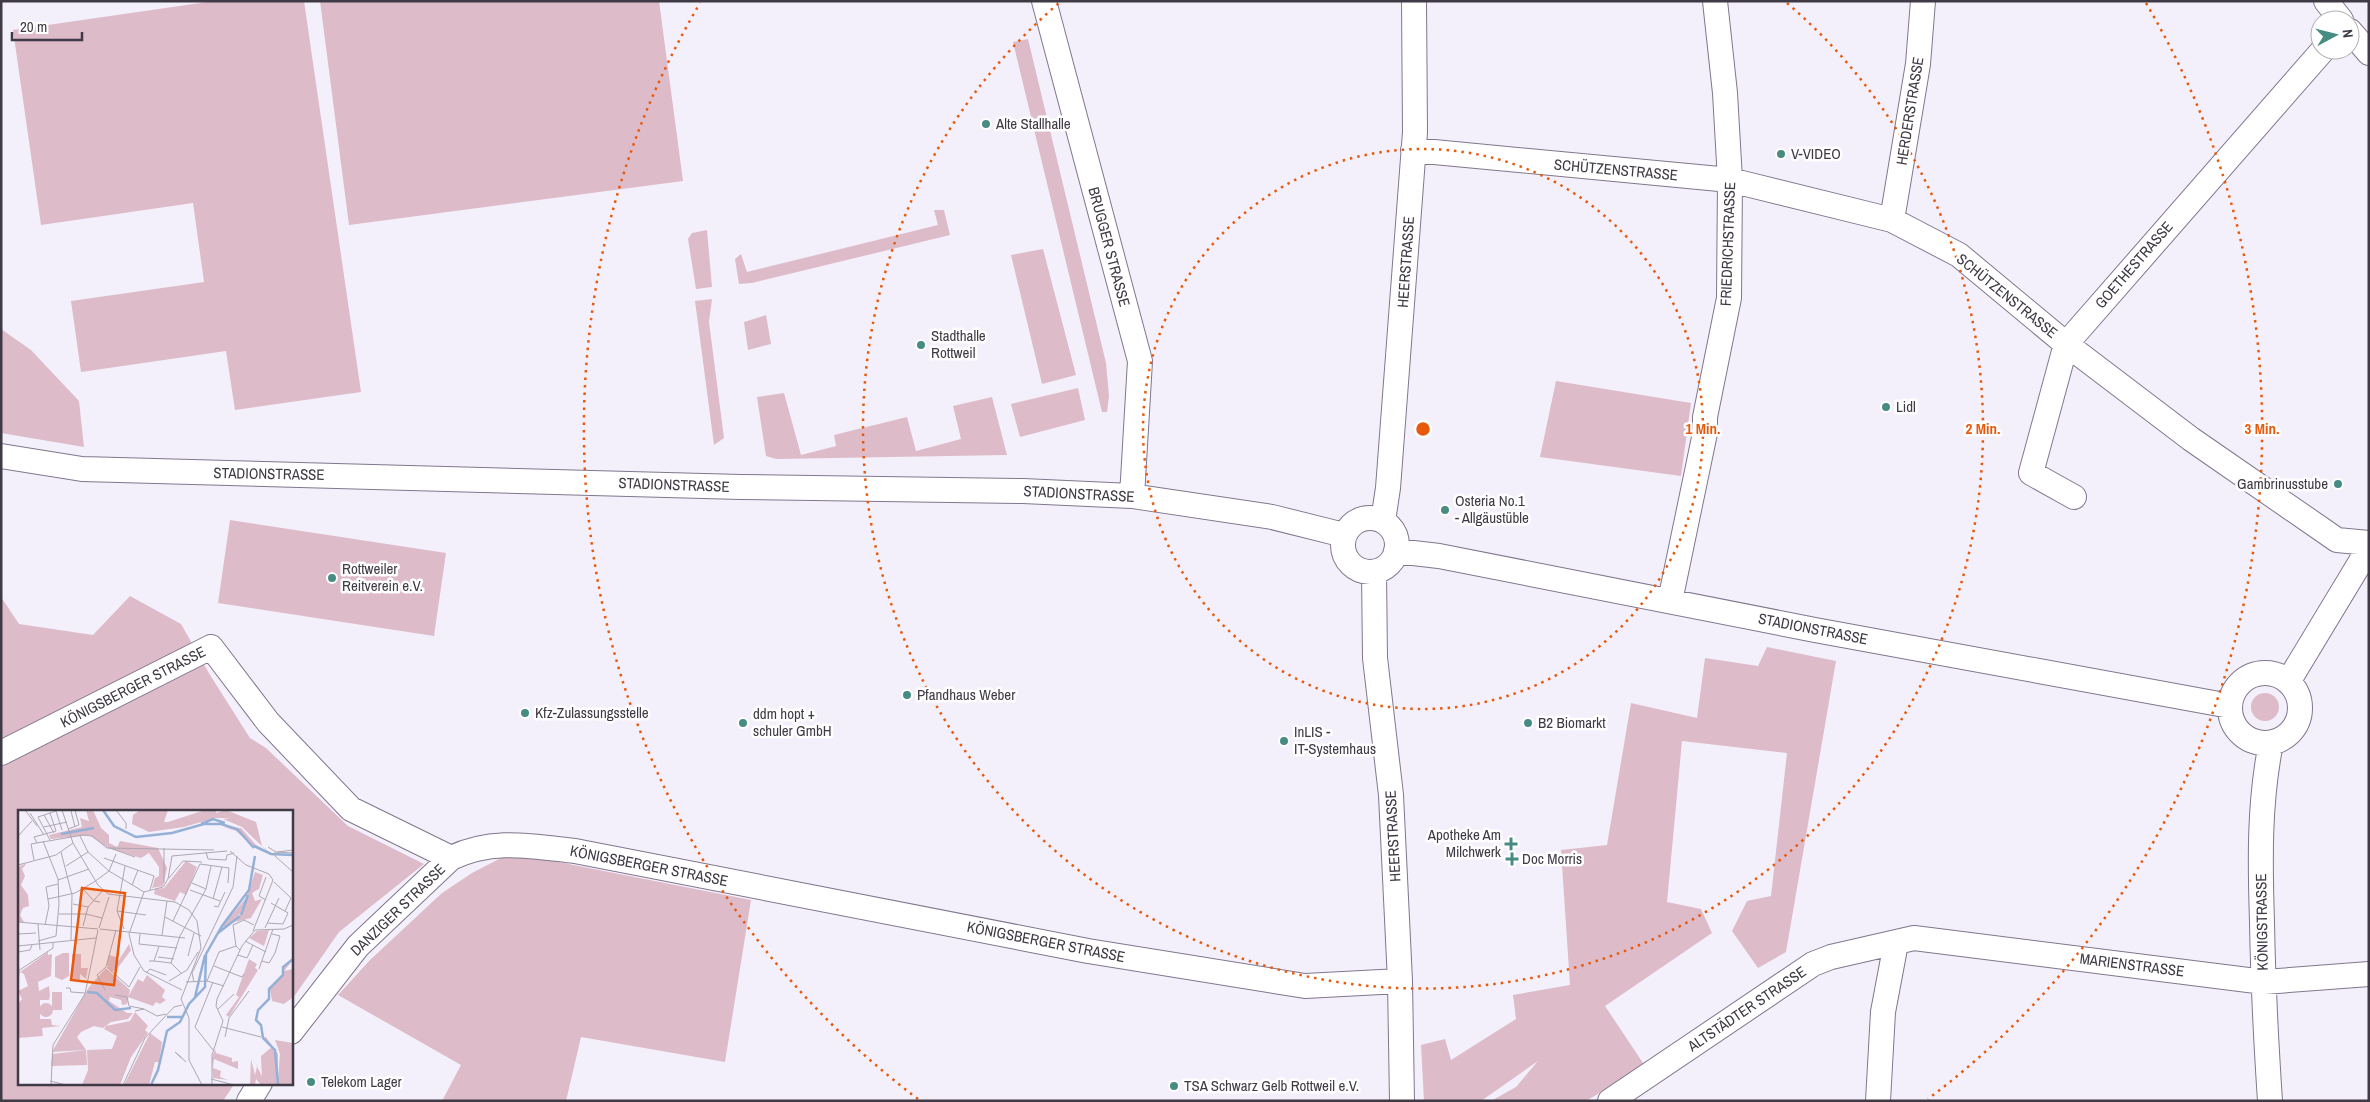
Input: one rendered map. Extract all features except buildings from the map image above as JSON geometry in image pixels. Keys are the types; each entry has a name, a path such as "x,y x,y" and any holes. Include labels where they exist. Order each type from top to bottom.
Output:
{"street":[{"name":"BRUGGER STRASSE","path":"1044,1 1140,361 1132,496"},
{"name":"HEERSTRASSE","path":"1383,521 1416,132 1414,1"},
{"name":"FRIEDRICHSTRASSE","path":"1670,601 1705,433 1705,417 1728,298 1730,180 1725,93 1715,1"},
{"name":"HERDERSTRASSE","path":"1892,220 1918,64 1922,1"},
{"path":"2360,43 2369,53"},
{"name":"GOETHESTRASSE","path":"2074,497 2031,473 2066,344 2314,60"},
{"name":"SCHÜTZENSTRASSE","path":"1413,150 1730,180 1892,220 1959,255 2066,344 2190,439 2336,540 2369,542"},
{"name":"STADIONSTRASSE","path":"1,456 82,469 741,488 950,489 1132,496 1272,517 1344,535"},
{"path":"1374,518 1383,521 1393,531 1397,544 1396,551 1389,565 1374,572 1358,570 1346,559 1342,543 1344,535 1356,521 1374,518"},
{"path":"2288,682 2369,548"},
{"name":"STADIONSTRASSE","path":"1396,551 1439,556 1815,630 2230,706"},
{"name":"HEERSTRASSE","path":"1374,572 1375,658 1391,795 1400,981 1402,1101"},
{"name":"KÖNIGSBERGER STRASSE","path":"1,753 211,648 268,722 351,809 451,858 469,850 506,844 575,851 1088,951 1305,986 1400,981"},
{"path":"2268,673 2288,682 2295,690 2300,712 2297,723 2291,732 2282,739 2271,743 2256,742 2241,735 2234,727 2230,706 2238,686 2251,676 2268,673"},
{"name":"KÖNIGSTRASSE","path":"2270,1101 2260,841 2265,777 2271,743"},
{"name":"DANZIGER STRASSE","path":"292,1031 358,946 451,858"},
{"name":"MARIENSTRASSE","path":"1896,943 1914,938 2264,982 2369,974"},
{"path":"1878,1101 1883,1012 1896,943"},
{"name":"ALTSTÄDTER STRASSE","path":"1610,1101 1814,964 1831,957 1896,943"},
{"path":"249,1101 259,1084"}],"shaded area":[{"path":"214,1 304,1 361,392 235,410 226,351 81,372 71,301 204,282 193,203 41,225 13,30"},
{"path":"320,1 659,1 683,181 349,225"},
{"path":"1028,39 1106,363 1109,396 1107,412 1102,412 1013,42"},
{"path":"934,210 944,210 950,235 752,283 739,284 735,259 741,254 747,272 938,225"},
{"path":"707,230 712,287 696,289 688,239 692,233"},
{"path":"1043,249 1076,375 1042,384 1011,255"},
{"path":"712,299 709,322 724,438 714,445 695,301"},
{"path":"766,315 771,344 748,350 744,322"},
{"path":"1,329 31,350 79,401 84,447 1,433"},
{"path":"1556,381 1691,403 1681,476 1540,457"},
{"path":"1078,388 1085,420 1020,437 1011,404"},
{"path":"784,393 801,455 836,446 834,435 907,417 916,451 961,439 953,406 992,397 1007,455 776,459 766,456 757,397"},
{"name":"Rottweiler Reitverein e.V.","path":"230,520 446,553 434,636 218,603"},
{"path":"130,596 181,624 210,675 250,738 266,748 348,826 424,864 339,932 292,1000 292,810 18,810 18,1084 234,1084 223,1101 1,1101 1,597 19,624 93,635"},
{"path":"1767,647 1836,661 1786,952 1758,968 1732,931 1747,901 1771,896 1787,753 1682,741 1667,902 1701,909 1712,933 1605,1006 1645,1066 1586,1101 1491,1101 1516,1087 1538,1061 1481,1101 1424,1101 1421,1045 1445,1039 1451,1060 1516,1019 1513,995 1570,985 1561,850 1607,845 1631,703 1697,718 1705,658 1758,666"},
{"path":"2265,693 2275,697 2279,707 2275,717 2265,721 2255,717 2251,707 2255,697"},
{"path":"528,856 751,900 725,1062 581,1037 566,1101 442,1101 461,1065 338,995 370,960 442,893 472,873 501,858"}],"place":[{"name":"Alte Stallhalle","path":"986,124"},
{"name":"V-VIDEO","path":"1781,154"},
{"name":"Stadthalle Rottweil","path":"921,345"},
{"name":"Lidl","path":"1886,407"},
{"name":"Gambrinusstube","path":"2338,484"},
{"name":"Osteria No.1 - Allgäustüble","path":"1445,510"},
{"name":"Rottweiler Reitverein e.V.","path":"332,578"},
{"name":"Pfandhaus Weber","path":"907,695"},
{"name":"Kfz-Zulassungsstelle","path":"525,713"},
{"name":"ddm hopt + schuler GmbH","path":"743,723"},
{"name":"B2 Biomarkt","path":"1528,723"},
{"name":"InLIS - IT-Systemhaus","path":"1284,741"},
{"name":"Apotheke Am Milchwerk","path":"1511,844"},
{"name":"Doc Morris","path":"1512,859"},
{"name":"Telekom Lager","path":"311,1082"},
{"name":"TSA Schwarz Gelb Rottweil e.V.","path":"1174,1086"}]}
